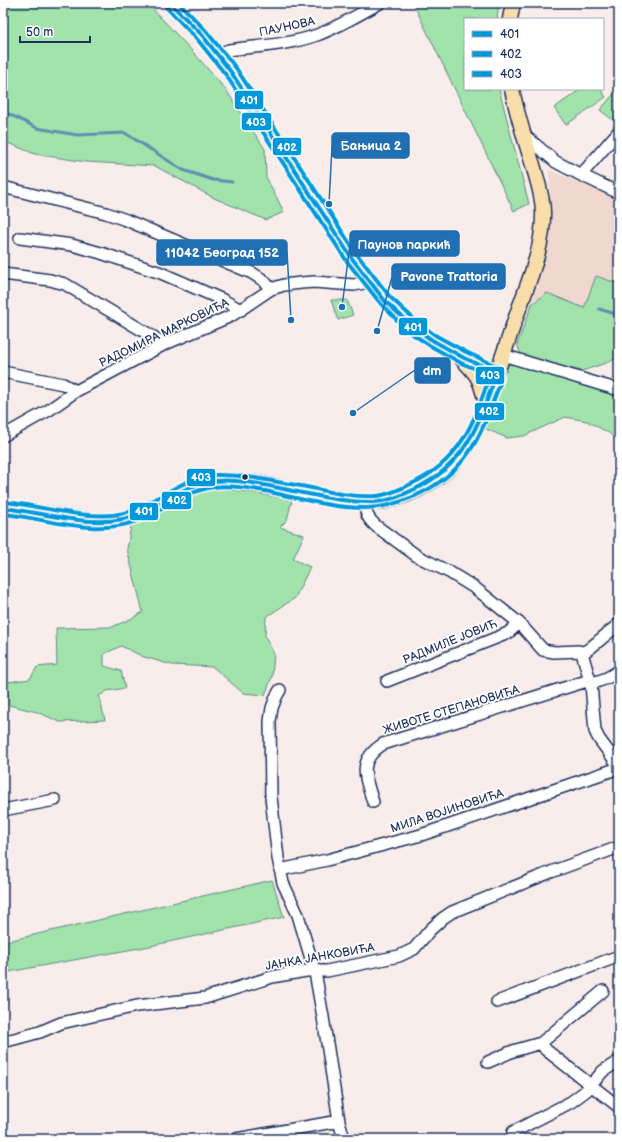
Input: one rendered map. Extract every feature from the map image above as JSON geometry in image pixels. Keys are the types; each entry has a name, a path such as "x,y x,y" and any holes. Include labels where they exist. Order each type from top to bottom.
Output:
{"main road":[{"path":"510,18 513,3"},
{"path":"3,508 99,521 118,520 153,508 185,489 215,481 259,484 348,502 383,502 411,492 432,481 447,470 468,445 477,426 535,262 542,230 543,207 541,192 512,90"},
{"path":"460,357 478,377 486,403"}],"street":[{"path":"170,3 206,39 218,54 269,128 369,282 382,297 412,326 443,348 460,357 497,372"},
{"name":"ПАУНОВА","path":"218,54 228,50 300,39 316,35 380,3"},
{"path":"580,175 619,131"},
{"path":"524,135 556,162 619,193"},
{"path":"3,187 106,213 142,226 252,273 263,280 271,289"},
{"path":"20,238 72,245 94,251 161,273 223,300 240,310"},
{"path":"3,274 50,280 65,284 165,344"},
{"name":"РАДОМИРА МАРКОВИЋА","path":"3,436 49,410 76,391 165,344 231,316 271,289 284,285 314,282 354,285 369,282"},
{"path":"503,355 619,390"},
{"path":"3,372 63,384 76,391"},
{"path":"365,503 366,514 376,526 417,556 449,572 475,588 519,623 543,650 548,652 576,650 582,653 591,682 595,731 599,739 615,752 619,767"},
{"name":"РАДМИЛЕ ЈОВИЋ","path":"387,681 504,634 519,623"},
{"path":"582,653 619,624"},
{"name":"ЖИВОТЕ СТЕПАНОВИЋА","path":"373,802 367,782 365,767 370,754 383,744 607,678 619,671"},
{"path":"280,690 272,708 270,721 271,796 280,870 283,883 298,915 315,972 324,1017 339,1121 344,1139"},
{"name":"МИЛА ВОЈИНОВИЋА","path":"280,870 327,860 421,835 619,767"},
{"path":"3,810 55,800"},
{"name":"ЈАНКА ЈАНКОВИЋА","path":"3,1042 40,1032 61,1023 100,1014 144,1005 205,998 272,978 299,972 327,971 406,954 414,949 430,930 452,912 551,872 619,847"},
{"path":"497,1002 619,956"},
{"path":"488,1062 520,1048 541,1043 603,991"},
{"path":"541,1043 546,1050 619,1107"},
{"path":"513,1132 571,1102 592,1085 603,1071 619,1061"},
{"path":"236,1139 339,1121"}],"shaded area":[{"path":"549,170 619,199 619,322 563,312 529,309 545,261 551,214"}],"green space":[{"path":"3,3 147,3 226,90 265,149 266,177 284,212 266,220 214,198 155,166 86,162 35,154 3,141"},
{"path":"413,3 499,3 497,18 464,18 464,90 499,90 529,204 514,211"},
{"path":"619,88 619,115 614,121 600,110"},
{"path":"580,90 601,90 606,97 566,125 554,108"},
{"path":"596,276 619,284 619,357 582,371 523,358 517,345 532,304 547,293 584,308"},
{"path":"331,300 347,300 353,315 338,320"},
{"path":"521,364 619,395 619,442 609,433 587,421 565,417 524,436 507,438 484,428 505,365"},
{"path":"213,488 250,492 292,500 287,520 280,527 304,535 293,559 310,567 295,598 266,617 265,636 274,654 272,677 265,695 243,693 213,667 172,665 144,657 121,646 104,654 104,666 121,671 125,688 107,691 99,696 105,720 60,722 37,712 9,705 7,682 30,679 37,667 57,665 56,628 112,627 143,612 127,549 131,526 152,518 184,499"},
{"path":"272,880 284,917 150,946 3,973 3,942"}],"waterway":[{"path":"3,111 37,128 77,135 125,133 183,170 213,180 232,182"},
{"path":"599,309 619,315"}],"transit line":[{"name":"401","path":"170,3 202,35 231,72 351,257 385,301 412,326 432,340 464,358 497,372"},
{"name":"402","path":"3,514 87,527 121,525 147,517 184,497 203,489 220,486 265,491 315,502 353,508 391,505 431,488 456,468 466,457 481,431 499,388 502,374 501,368 466,352 435,335 416,321 390,297 356,253 236,68 206,31 179,3"},
{"name":"403","path":"4,502 96,516 110,515 136,509 191,481 215,475 256,478 357,496 377,496 394,492 428,475 442,464 453,452 471,425 490,375 461,363 429,345 408,331 381,304 346,260 226,75 197,39 166,7"},
{"name":"401","path":"3,508 78,520 108,521 123,519 146,511 190,487 202,483 225,480 256,484 346,501 375,502 390,499 408,492 431,480 446,469 458,456 468,442 484,409 497,372"}],"place":[{"name":"Бањица 2","path":"329,204"},
{"name":"Паунов паркић","path":"342,307"},
{"name":"11042 Београд 152","path":"291,320"},
{"name":"Pavone Trattoria","path":"377,331"},
{"name":"dm","path":"353,413"}]}
